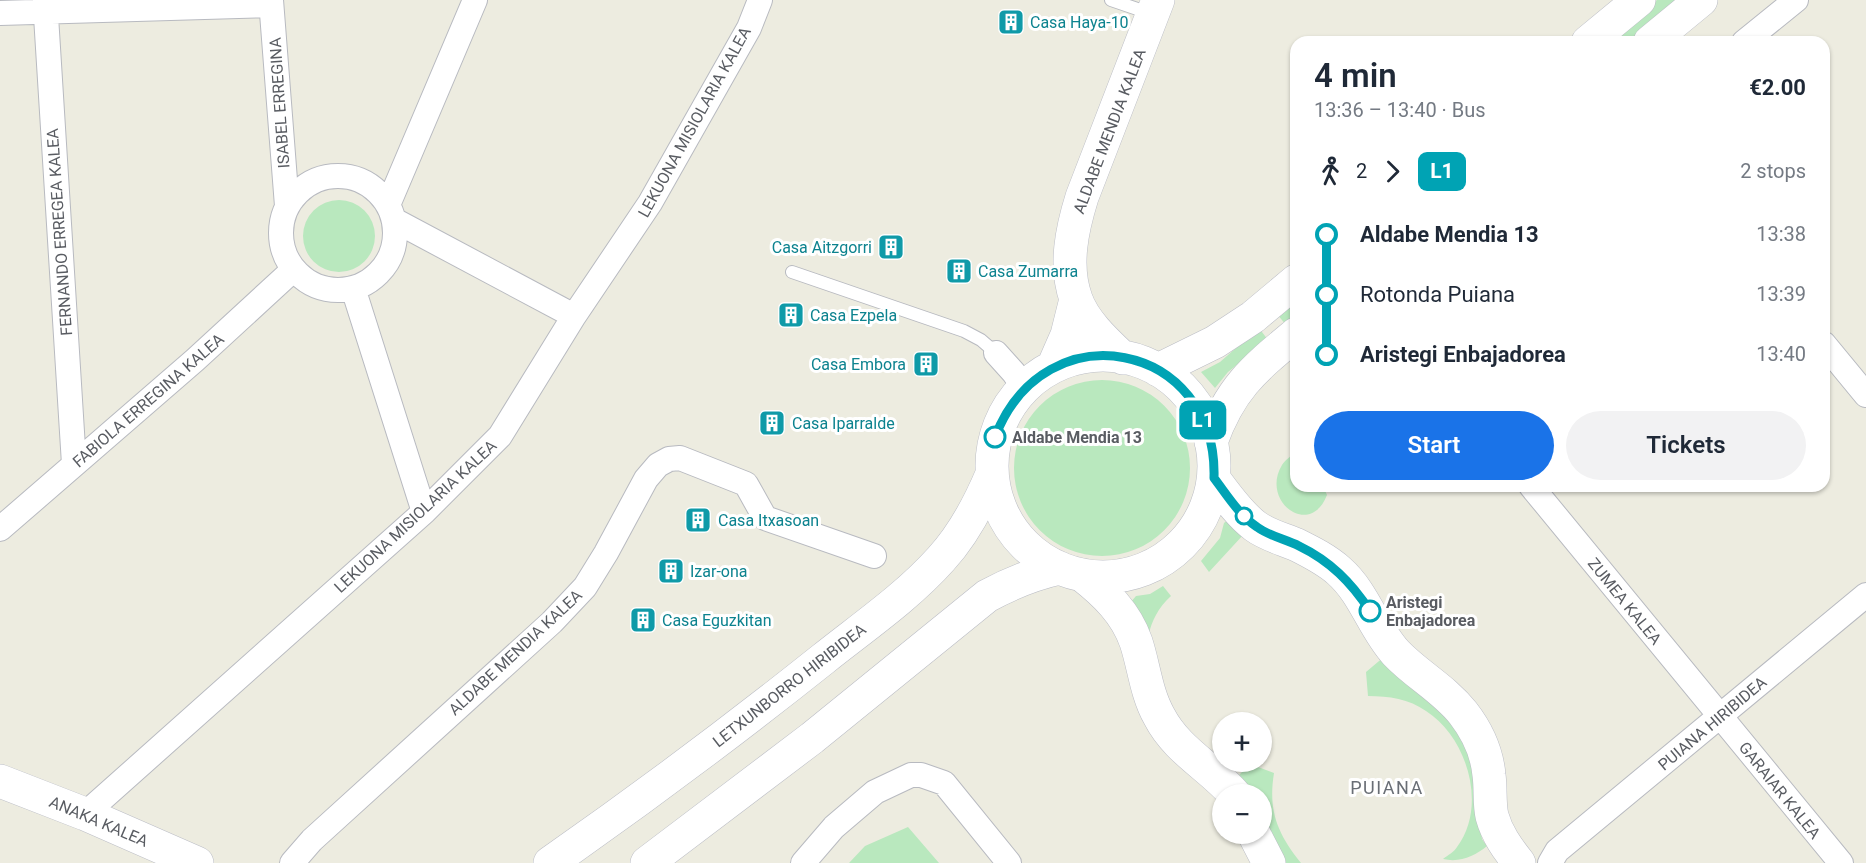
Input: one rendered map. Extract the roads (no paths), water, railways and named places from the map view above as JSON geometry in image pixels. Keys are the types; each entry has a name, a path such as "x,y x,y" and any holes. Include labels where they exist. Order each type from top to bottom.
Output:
{"main road":[{"path":"1595,36 1639,0"},
{"path":"1657,36 1701,0"},
{"name":"ALDABE MENDIA KALEA","path":"1123,358 1097,331 1076,299 1071,274 1070,248 1074,222 1155,7"},
{"path":"1158,370 1215,342 1253,317 1290,286"},
{"name":"ALDABE MENDIA KALEA","path":"1053,367 1067,334 1076,299"},
{"path":"1211,442 1218,422 1239,386 1252,370 1290,339"},
{"path":"1105,355 1123,358 1141,362 1158,370 1173,380 1192,400 1205,424 1211,442 1214,478 1204,512 1186,541 1159,563 1127,575 1092,577 1049,564 1031,551 1015,534 1002,514 995,492 992,455 999,428 1012,403 1024,388 1053,367 1087,356 1105,355"},
{"name":"LETXUNBORRO HIRIBIDEA","path":"550,863 777,696 926,575 957,540 971,519 992,474"},
{"path":"1214,478 1242,514 1256,526 1298,545 1339,571 1356,589 1385,640 1396,653 1449,697 1464,714 1485,753 1492,813 1497,830 1512,854"},
{"path":"647,863 812,738 987,596 1034,574 1071,572 1108,597 1128,623 1159,717 1176,741 1225,784"},
{"name":"ANAKA KALEA","path":"0,781 84,814 197,863"},
{"path":"1259,844 1269,863"}],"street":[{"path":"475,0 391,213 395,241 387,263 377,275 353,288 338,290 319,287 300,276 290,264 282,248 281,229 287,206 303,187 322,178 351,177 371,187 391,213 574,316"},
{"name":"LEKUONA MISIOLARIA KALEA","path":"84,814 424,512 500,436 574,316 650,203 748,28 760,0"},
{"path":"1751,36 1796,0"},
{"path":"0,14 45,6 271,2"},
{"name":"ISABEL ERREGINA","path":"271,2 287,206"},
{"name":"FERNANDO ERREGEA KALEA","path":"45,6 74,464"},
{"name":"FABIOLA ERREGINA KALEA","path":"0,530 195,360 294,269"},
{"path":"353,288 424,512"},
{"path":"1830,351 1866,395"},
{"path":"996,353 1024,388"},
{"name":"ALDABE MENDIA KALEA","path":"292,863 312,840 552,622 585,587 646,479 658,465 669,459 680,458 746,484 765,518 874,556"},
{"name":"ZUMEA KALEA","path":"1536,492 1720,716"},
{"name":"PUIANA HIRIBIDEA","path":"1512,854 1513,851 1531,857 1553,857 1866,595"},
{"name":"GARAIAR KALEA","path":"1720,716 1841,863"},
{"path":"803,863 834,827 875,792 911,775 921,775 944,783 1009,863"}],"lane":[{"path":"1111,0 1155,7"},
{"path":"792,272 964,331 981,340 996,353"}],"place":[{"name":"Casa Haya-10","path":"1011,22"},
{"name":"Casa Aitzgorri","path":"891,247"},
{"name":"Casa Zumarra","path":"959,271"},
{"name":"Casa Ezpela","path":"791,315"},
{"name":"Casa Embora","path":"926,364"},
{"name":"Casa Iparralde","path":"772,423"},
{"name":"Aldabe Mendia 13","path":"995,437"},
{"name":"Casa Itxasoan","path":"698,520"},
{"name":"Izar-ona","path":"671,571"},
{"name":"Aristegi Enbajadorea","path":"1370,611"},
{"name":"Casa Eguzkitan","path":"643,620"}],"district":[{"name":"PUIANA","path":"1387,788"}]}
